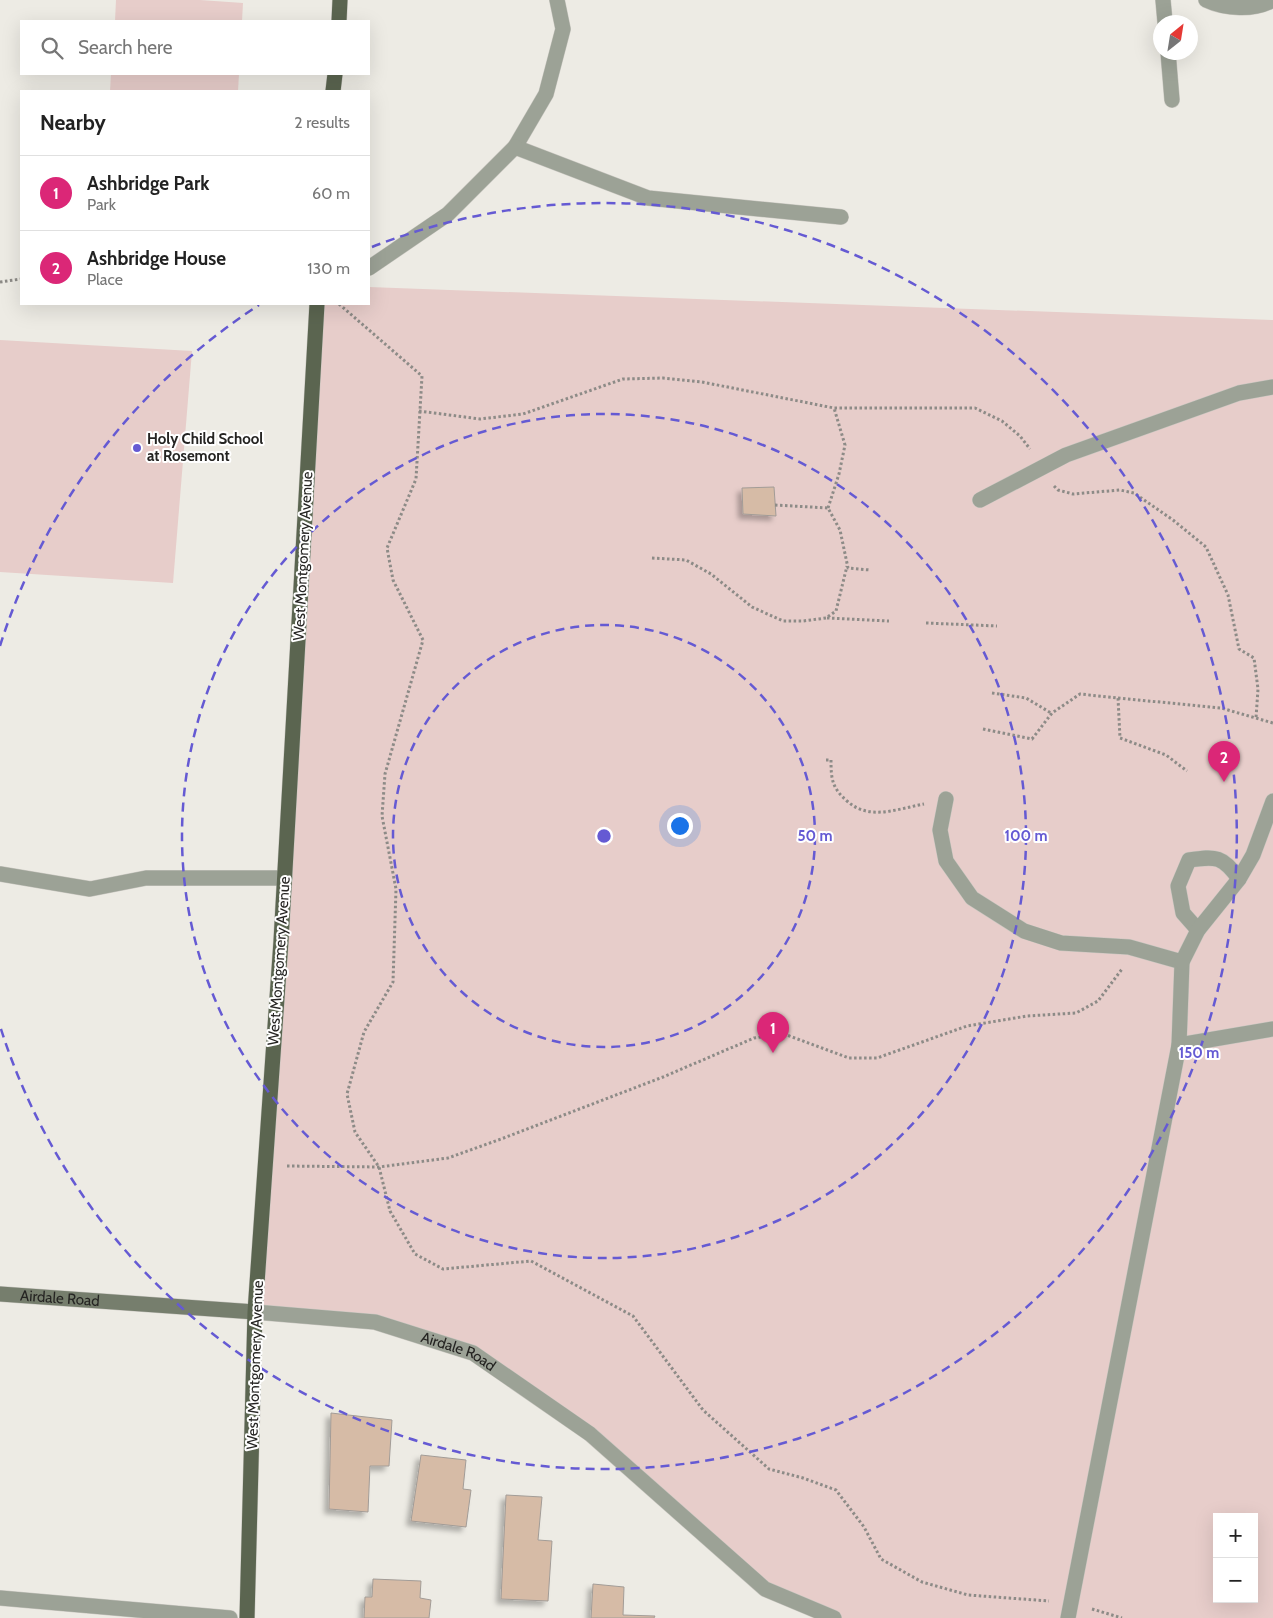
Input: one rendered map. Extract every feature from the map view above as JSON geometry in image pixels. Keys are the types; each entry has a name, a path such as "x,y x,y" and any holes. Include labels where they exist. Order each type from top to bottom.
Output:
{"main road":[{"path":"339,20 340,0"},
{"path":"333,90 335,75"},
{"name":"West Montgomery Avenue","path":"247,1618 255,1312 285,878 317,305"}],"street":[{"path":"370,267 448,214 515,146 546,94 562,29 557,0"},
{"path":"1163,0 1164,15"},
{"path":"1206,0 1214,4 1241,8 1268,3 1273,0"},
{"path":"1169,60 1172,100"},
{"path":"515,146 648,198 841,217"},
{"path":"980,500 1066,455 1239,393 1273,387"},
{"path":"946,799 940,830 946,861 972,898 1024,930 1061,943 1129,947 1182,962"},
{"path":"1070,1611 1179,1045 1182,962 1198,930 1239,879 1253,855 1273,801"},
{"path":"1198,930 1183,913 1178,886 1189,860 1213,857 1229,865 1239,879"},
{"path":"0,874 90,889 146,878 285,878"},
{"path":"1179,1045 1273,1029"},
{"name":"Airdale Road","path":"0,1294 375,1322 473,1353 590,1434 765,1589 834,1618"},
{"path":"0,1598 230,1618"}],"path":[{"path":"0,282 20,279"},
{"path":"340,305 422,376 416,480 387,548 393,580 423,640 385,774 382,816 396,889 393,982 364,1032 347,1094 355,1132 379,1167 390,1211 415,1254 443,1269 531,1261 633,1316 703,1410 769,1469 803,1478 836,1490 864,1528 881,1559 922,1582 968,1595 1122,1618"},
{"path":"419,411 480,419 522,414 623,379 663,378 702,382 834,408 975,408 1002,421 1020,436 1033,453"},
{"path":"826,618 836,611 847,566 840,530 828,508 839,474 845,445 834,408"},
{"path":"1050,481 1058,490 1073,494 1120,490 1134,493 1173,520 1206,547 1228,595 1239,648 1254,658 1258,689 1256,718"},
{"path":"776,505 828,508"},
{"path":"652,558 686,560 711,574 752,607 783,621 826,618 889,621"},
{"path":"847,566 848,568 870,570"},
{"path":"926,623 997,626"},
{"path":"992,693 1026,698 1052,713"},
{"path":"983,729 1032,739 1052,713 1080,694 1221,708 1273,723"},
{"path":"1118,698 1120,738 1166,755 1187,772"},
{"path":"826,760 831,760 831,780 839,794 863,812 880,813 946,799"},
{"path":"266,1166 379,1167 448,1158 663,1077 754,1038 784,1034 849,1058 877,1058 968,1026 1027,1016 1076,1013 1098,1001 1125,964"}],"shaded area":[{"path":"116,0 200,0 243,3 242,20 115,20"},
{"path":"111,75 239,75 238,90 110,90"},
{"path":"370,287 1273,320 1273,1618 834,1618 765,1589 590,1434 473,1353 375,1322 255,1312 317,305 370,305"},
{"path":"0,340 192,351 173,583 0,572"}],"building":[{"path":"774,487 776,516 743,514 742,488"},
{"path":"331,1413 392,1420 389,1466 370,1466 368,1512 329,1509"},
{"path":"421,1455 466,1460 463,1489 471,1490 466,1527 411,1521"},
{"path":"506,1495 542,1497 538,1540 552,1541 548,1601 501,1599"},
{"path":"373,1579 421,1581 420,1598 431,1600 429,1618 364,1618 365,1597 372,1597"},
{"path":"593,1584 624,1587 623,1615 655,1616 654,1618 591,1618"}],"place":[{"name":"Holy Child School at Rosemont","path":"137,448"},
{"name":"Ashbridge House","path":"1224,782"},
{"name":"Ashbridge Park","path":"773,1053"}]}
